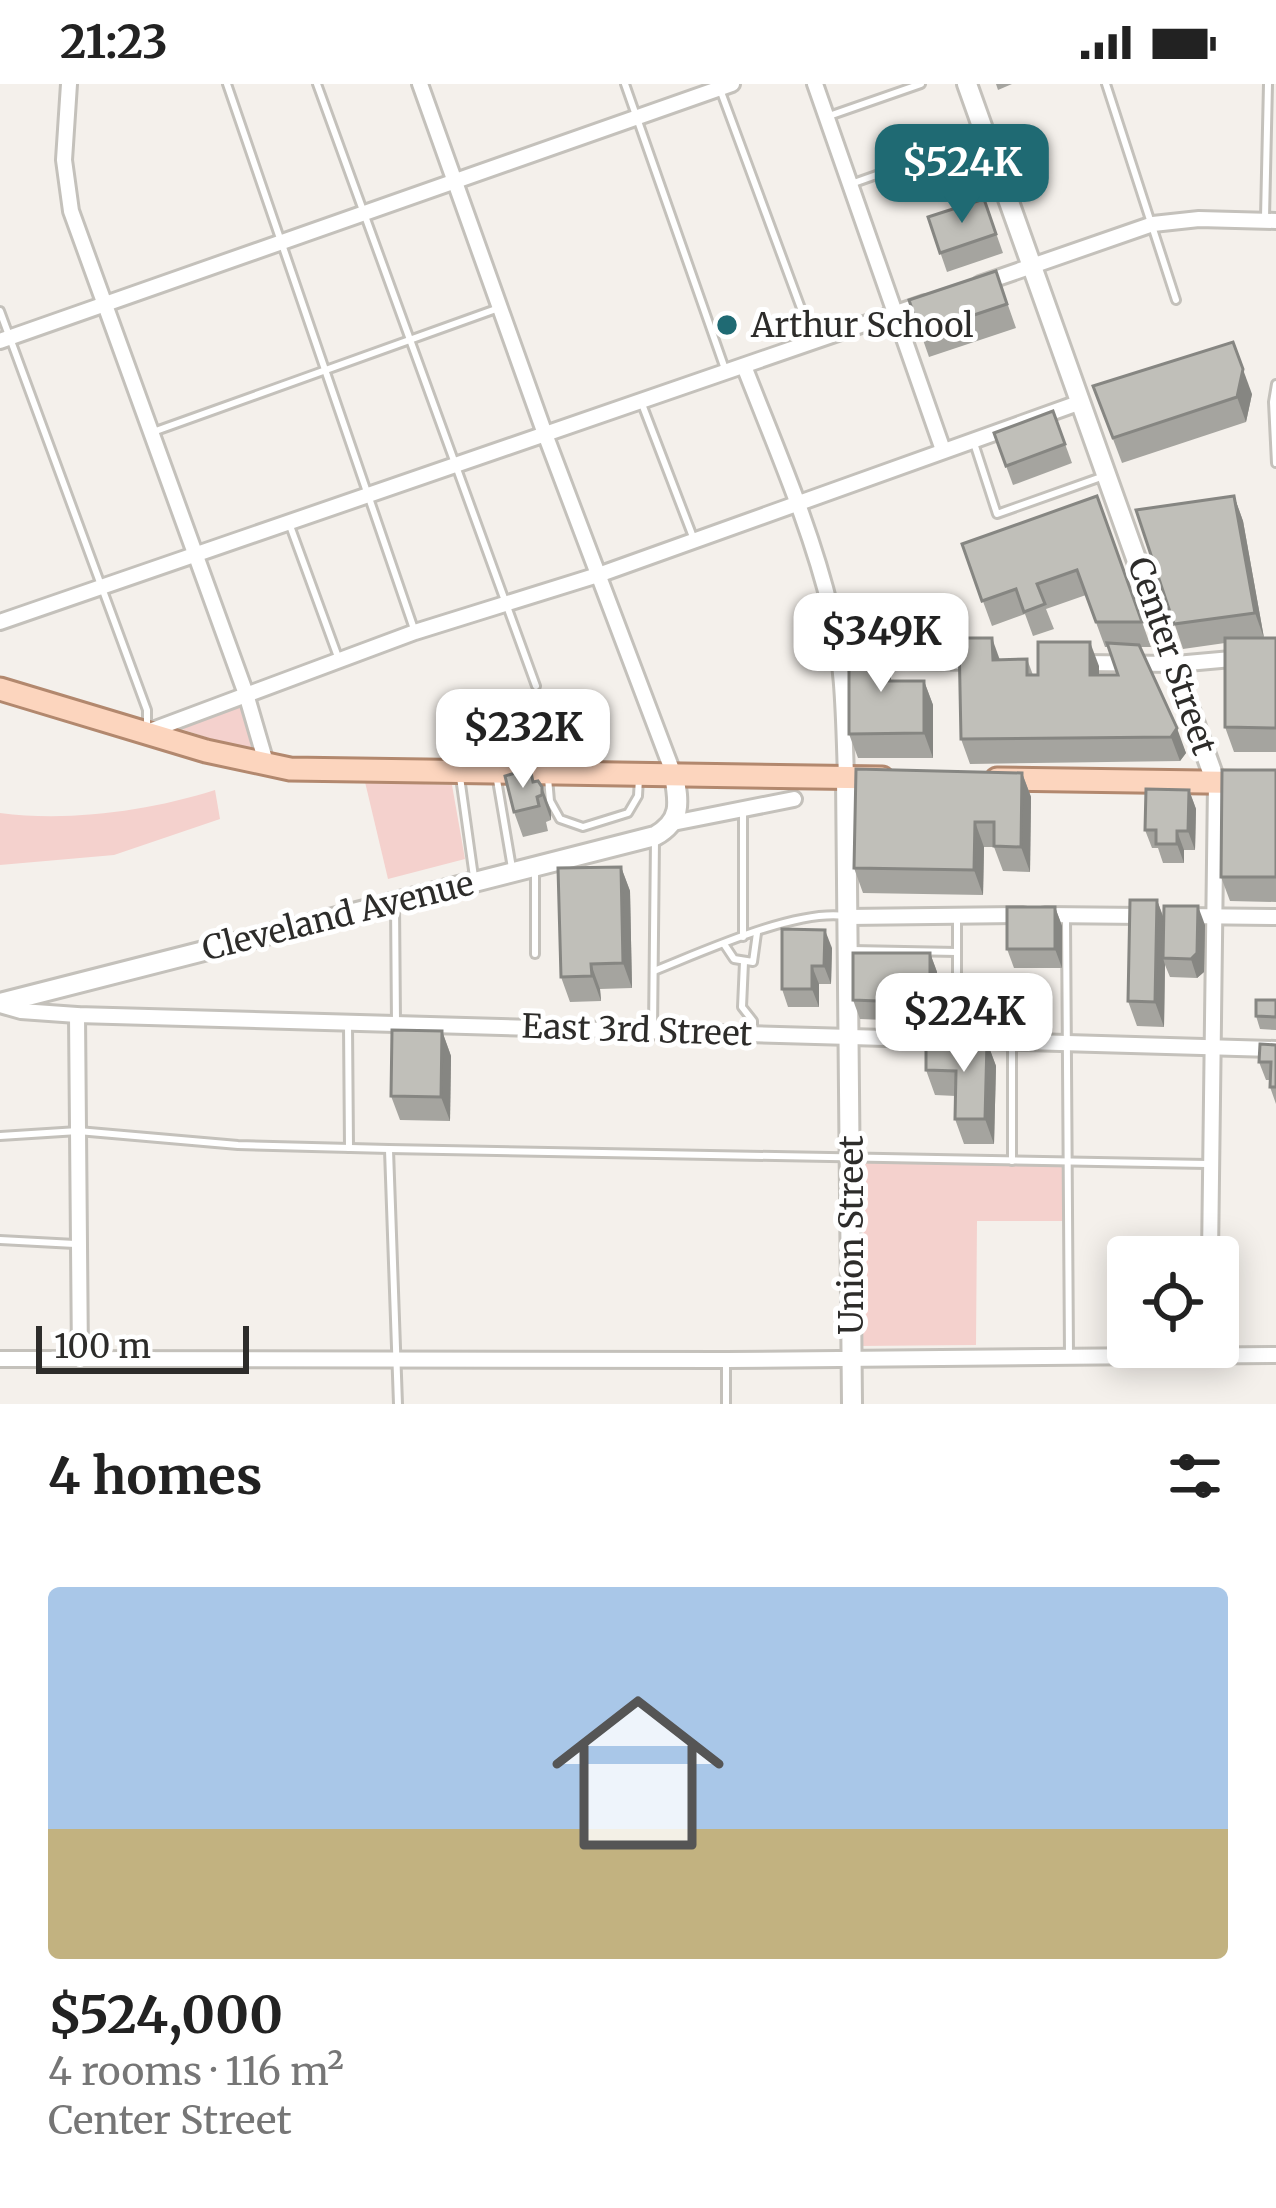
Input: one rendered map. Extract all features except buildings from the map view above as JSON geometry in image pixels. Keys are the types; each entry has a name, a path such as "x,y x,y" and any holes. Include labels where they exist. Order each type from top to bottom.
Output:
{"main road":[{"name":"Center Street","path":"967,84 1216,783"},
{"path":"0,689 267,766 328,771 915,778"},
{"path":"674,775 679,811 674,823"},
{"name":"Union Street","path":"846,777 852,1404"},
{"path":"985,779 1276,783"},
{"name":"Cleveland Avenue","path":"0,1004 655,836 674,823"}],"street":[{"path":"69,84 64,145 67,190 104,305 246,694 267,766"},
{"path":"420,84 674,775"},
{"path":"815,84 943,450"},
{"path":"4,340 726,86"},
{"path":"972,287 1153,224 1199,219 1270,221"},
{"path":"0,622 932,301"},
{"path":"744,366 831,610 846,777"},
{"path":"146,733 415,632 601,574 1081,402"},
{"path":"1064,663 1176,664 1276,655"},
{"path":"839,661 996,662"},
{"name":"Center Street","path":"1210,1236 1216,783"},
{"name":"Cleveland Avenue","path":"674,823 794,800"},
{"path":"848,916 1276,917"},
{"name":"East 3rd Street","path":"0,1004 21,1011 77,1015 1276,1049"},
{"path":"77,1015 80,1360"},
{"path":"1239,1352 1276,1354"},
{"path":"0,1359 726,1360 1107,1354"}],"lane":[{"path":"226,84 415,632"},
{"path":"317,84 536,686"},
{"path":"625,84 726,372"},
{"path":"826,118 921,84"},
{"path":"1106,84 1175,300"},
{"path":"1268,84 1272,94 1270,221"},
{"path":"726,86 813,342"},
{"path":"851,184 985,136"},
{"path":"150,434 500,308"},
{"path":"0,311 4,340 147,710 146,733"},
{"path":"1276,384 1276,463"},
{"path":"641,401 694,540"},
{"path":"973,440 997,514 1108,475"},
{"path":"289,523 339,660"},
{"path":"459,772 475,881"},
{"path":"496,772 513,871"},
{"path":"548,773 550,801 560,819 583,827 628,813 638,796 639,774"},
{"path":"743,812 743,937"},
{"path":"653,1030 655,836"},
{"path":"535,866 535,954"},
{"path":"395,901 396,1022"},
{"path":"654,970 757,933 829,914 848,916"},
{"path":"1066,915 1069,1355"},
{"path":"957,916 957,1040"},
{"path":"724,944 730,956 744,962 756,958 757,933"},
{"path":"848,950 957,952"},
{"path":"744,962 742,1007 753,1021 754,1034"},
{"path":"348,1022 349,1148"},
{"path":"1012,1041 1012,1162"},
{"path":"0,1136 78,1131 349,1148 1210,1164"},
{"path":"389,1149 398,1404"},
{"path":"0,1240 79,1244"},
{"path":"726,1360 726,1404"}],"shaded area":[{"path":"236,696 254,744 251,752 163,723"},
{"path":"365,782 452,785 465,859 388,879"},
{"path":"215,790 220,819 114,855 0,865 0,813 109,813"},
{"path":"859,1162 1062,1164 1063,1221 977,1221 976,1345 858,1346"}],"place":[{"name":"Arthur School","path":"727,325"}]}
